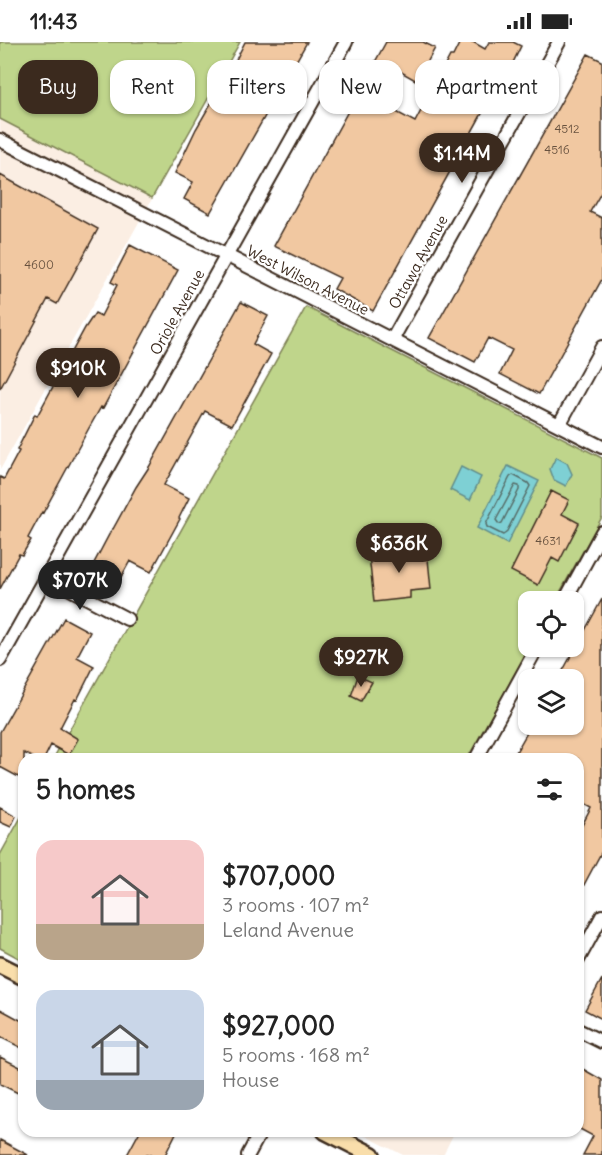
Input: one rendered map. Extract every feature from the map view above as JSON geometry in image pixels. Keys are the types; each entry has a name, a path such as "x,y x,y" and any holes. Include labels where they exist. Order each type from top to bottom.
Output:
{"main road":[{"path":"0,965 18,974"},
{"path":"337,1137 372,1155"}],"street":[{"name":"Oriole Avenue","path":"0,660 346,42"},
{"name":"Ottawa Avenue","path":"392,340 559,42"},
{"name":"West Wilson Avenue","path":"0,140 602,447"},
{"path":"558,425 602,348"},
{"path":"570,591 602,532"},
{"path":"47,577 127,619"},
{"path":"479,753 532,657"},
{"path":"584,949 602,916"},
{"path":"584,1033 602,1042"},
{"path":"248,1155 258,1137"}],"shaded area":[{"path":"0,42 240,42 230,60 207,60 207,101 0,470"},
{"path":"368,1137 452,1137 443,1155 403,1155"}],"green space":[{"path":"0,42 240,42 230,60 207,60 207,100 152,198 0,119"},
{"path":"306,307 602,458 602,517 561,591 518,591 518,657 524,657 470,753 56,753"},
{"path":"18,823 18,958 0,948 0,855"}],"water":[{"path":"556,457 567,463 572,474 566,486 554,480 550,469"},
{"path":"508,466 539,481 507,544 477,528"},
{"path":"461,467 481,477 470,500 450,490"}],"building":[{"path":"245,42 307,42 297,60 236,60"},
{"path":"386,42 423,42 435,48 428,60 415,60 415,80 403,73 403,60 376,60"},
{"path":"460,42 473,42 485,49 489,42 513,42 521,46 514,60 448,60 450,56 453,56"},
{"path":"588,54 602,61 602,191 590,212 602,218 602,279 539,394 500,374 512,350 488,338 475,362 429,338 554,114 559,114 559,106"},
{"path":"207,110 207,114 266,114 210,213 184,199 193,182 175,173"},
{"path":"346,114 400,114 415,122 419,114 482,114 373,311 334,289 340,278 274,246"},
{"path":"0,175 98,229 57,304 48,299 0,389"},
{"path":"130,245 178,270 103,408 101,407 42,512 28,538 31,540 22,555 19,554 0,589 0,477 4,479 35,414 37,416 85,328 95,313 101,316 117,285 111,282"},
{"path":"241,302 268,316 253,344 271,354 232,425 205,411 164,485 189,498 180,519 151,572 130,561 120,579 93,565"},
{"path":"551,491 569,500 562,514 579,523 559,562 552,558 538,585 511,571"},
{"path":"427,549 431,589 410,591 410,598 374,602 369,555"},
{"path":"602,599 602,851 584,885 584,821 591,808 584,804 584,753 515,753 526,735 584,735 584,669 564,669 570,657 584,657 584,632"},
{"path":"64,618 90,632 77,657 94,666 60,728 78,739 70,753 65,753 51,745 47,753 18,753 18,777 0,767 0,732"},
{"path":"358,676 372,682 361,701 351,696"},
{"path":"0,807 16,816 11,827 0,822"},
{"path":"602,979 602,1019 585,1010"},
{"path":"0,1009 18,1019 18,1046 0,1037"},
{"path":"0,1057 18,1066 18,1093 0,1084"},
{"path":"584,1070 602,1080 602,1155 583,1155 593,1136 584,1131"},
{"path":"137,1137 174,1137 165,1155 127,1155"},
{"path":"0,1140 28,1155 0,1155"}]}
